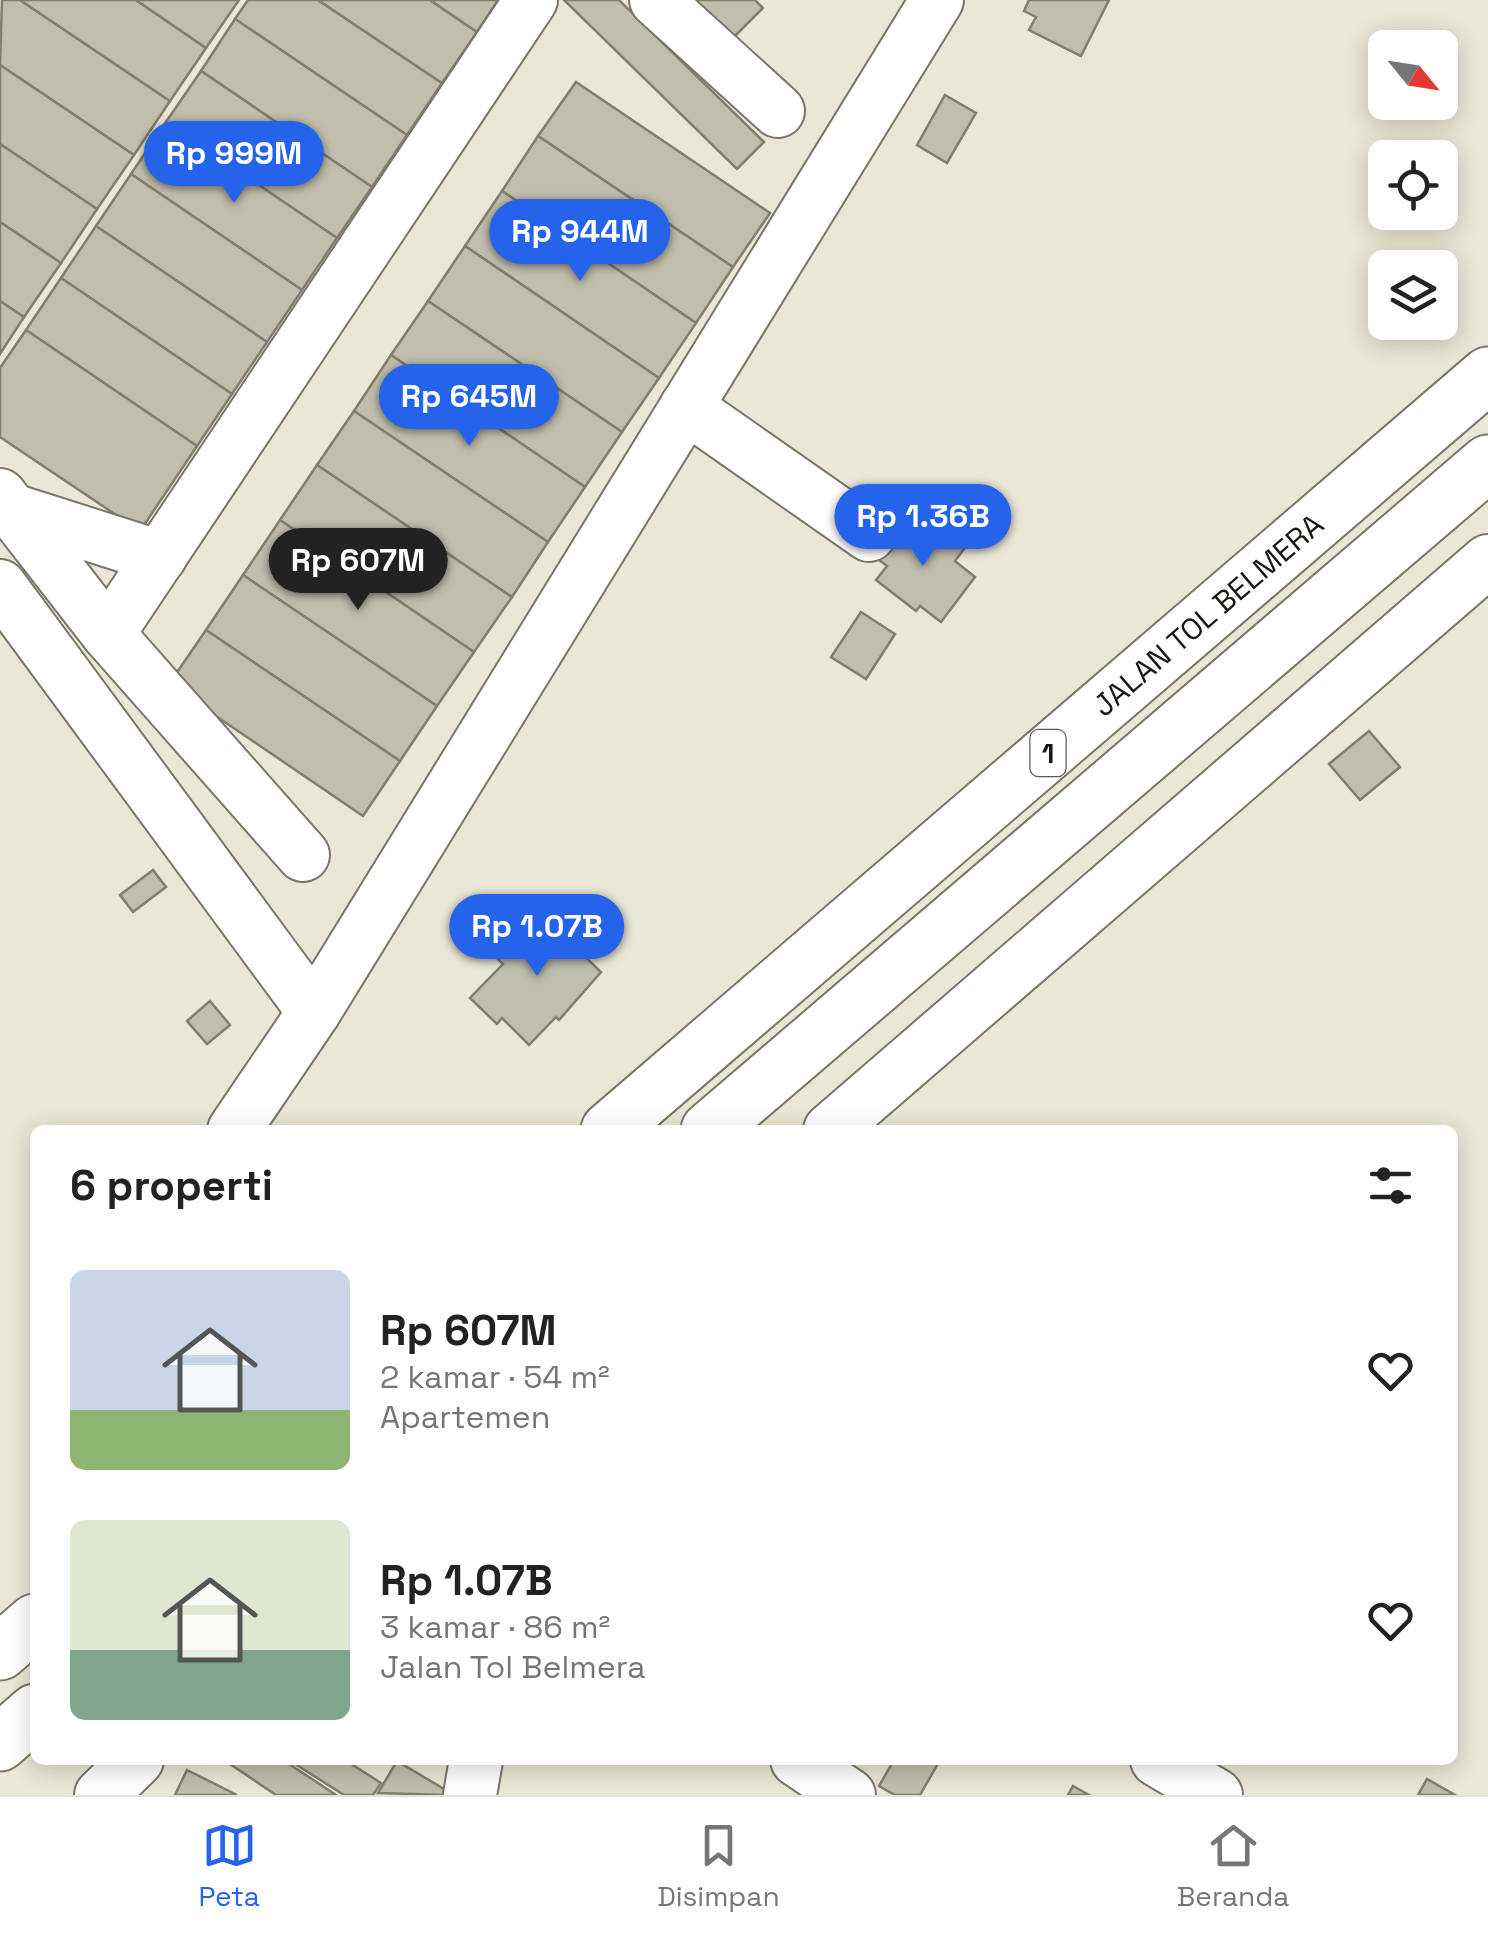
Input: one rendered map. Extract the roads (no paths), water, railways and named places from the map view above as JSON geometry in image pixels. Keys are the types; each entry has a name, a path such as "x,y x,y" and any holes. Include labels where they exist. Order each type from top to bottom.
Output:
{"highway":[{"name":"JALAN TOL BELMERA","path":"615,1125 1488,376"},
{"name":"1","path":"716,1125 1488,463"},
{"path":"0,1652 30,1626"},
{"path":"0,1742 30,1716"}],"street":[{"path":"108,634 530,0"},
{"path":"656,0 778,111"},
{"path":"237,1125 314,1012 937,0"},
{"path":"686,407 869,535"},
{"path":"6,502 160,556"},
{"path":"6,502 108,634 302,855"},
{"path":"836,1125 1488,561"},
{"path":"0,586 314,1012"},
{"path":"101,1795 132,1765"},
{"path":"470,1795 475,1765"},
{"path":"805,1765 850,1795"},
{"path":"1165,1765 1216,1795"}]}
